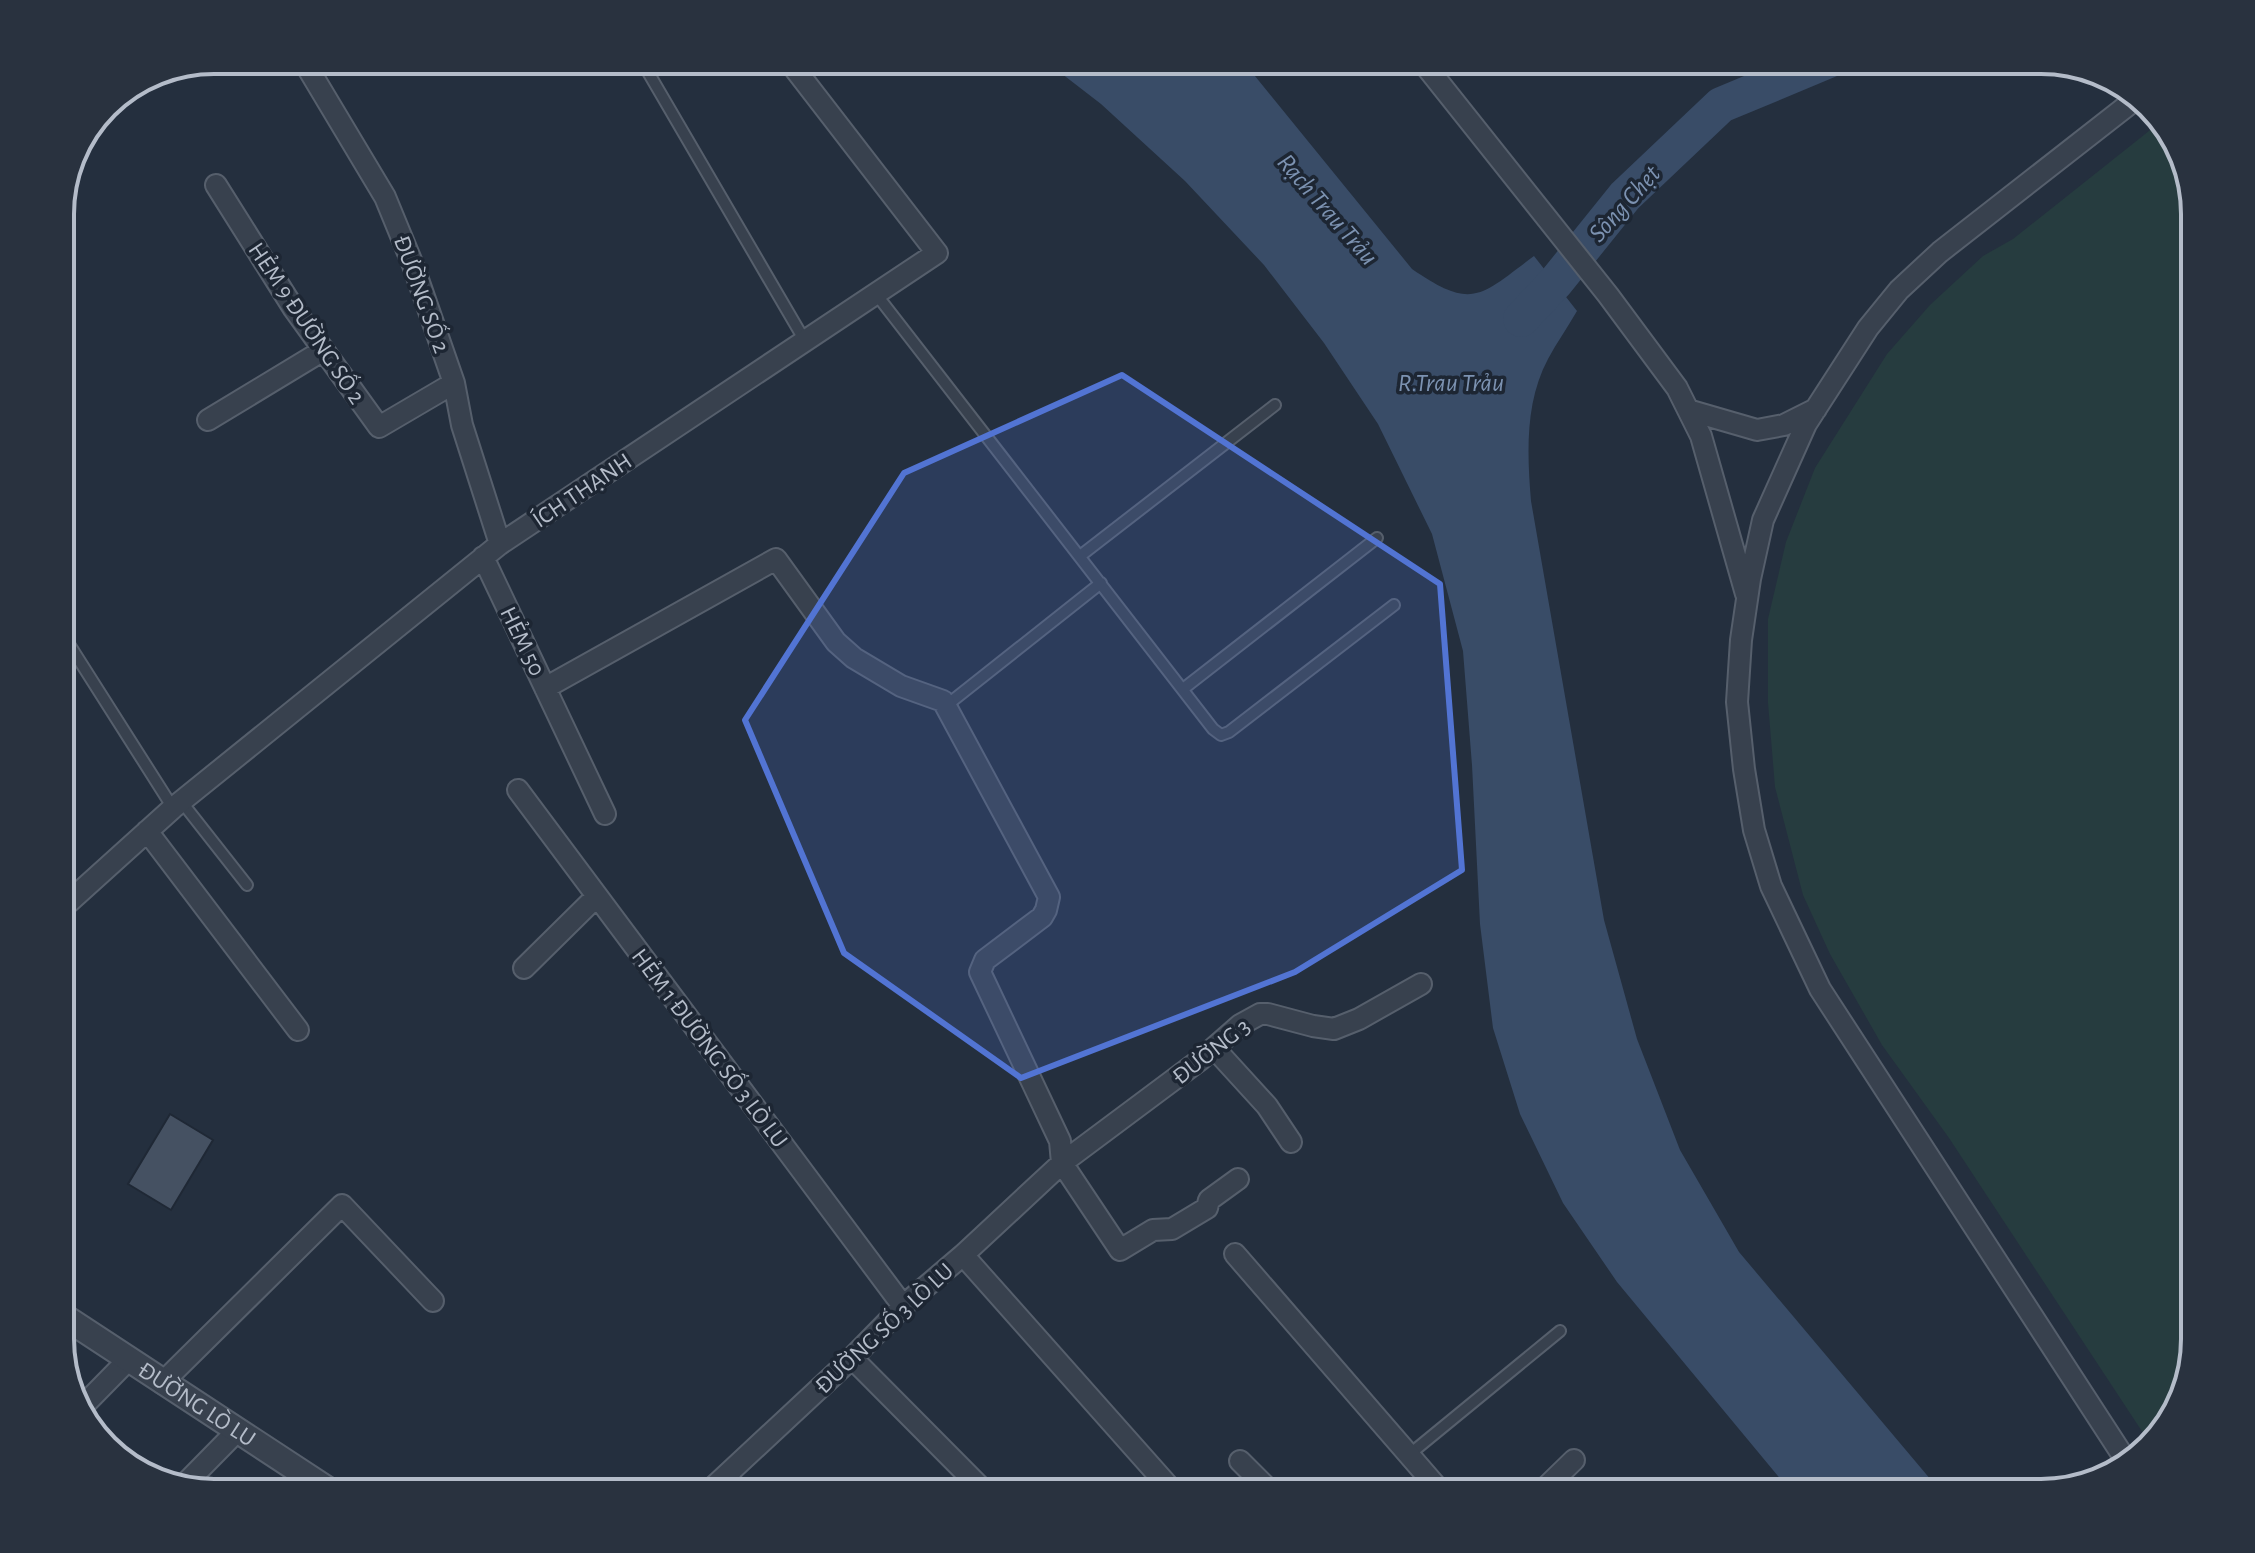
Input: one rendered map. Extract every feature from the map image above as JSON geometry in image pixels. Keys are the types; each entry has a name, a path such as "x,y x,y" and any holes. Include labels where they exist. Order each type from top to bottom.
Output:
{"street":[{"name":"ĐƯỜNG SỐ 2","path":"316,74 385,197 413,265 454,383 462,425 500,544"},
{"name":"ÍCH THẠNH","path":"74,897 177,804 500,544 937,253 799,74"},
{"path":"1432,74 1608,295 1677,388 1705,448 1747,598"},
{"path":"2121,1453 1820,989 1771,886 1754,830 1737,702 1747,598 1763,520 1783,472 1816,409 1868,328 1899,290 1940,252 2128,105"},
{"name":"HẺM 9 ĐƯỜNG SỐ 2","path":"216,185 322,351 379,427 454,383"},
{"path":"208,420 322,351"},
{"path":"1688,410 1757,430 1784,425 1816,409"},
{"name":"HẺM 50","path":"483,557 605,814"},
{"path":"545,688 776,559 846,652 901,686 939,699 947,705 1049,897 1042,917 985,960 980,972 1060,1141 1062,1163 1120,1250 1153,1230 1172,1229 1207,1208 1209,1200 1238,1179"},
{"name":"HẺM 1 ĐƯỜNG SỐ 3 LÒ LU","path":"518,790 903,1306"},
{"path":"147,831 298,1030"},
{"path":"524,968 597,896"},
{"name":"ĐƯỜNG 3","path":"1062,1163 1215,1049 1240,1025 1260,1014 1334,1029 1359,1019 1421,984"},
{"path":"1215,1049 1267,1106 1291,1142"},
{"name":"ĐƯỜNG SỐ 3 LÒ LU","path":"722,1479 852,1358 903,1306 1062,1163"},
{"path":"162,1383 342,1205 433,1301"},
{"path":"1235,1254 1431,1479"},
{"path":"963,1255 1162,1479"},
{"name":"ĐƯỜNG LÒ LU","path":"74,1323 312,1479"},
{"path":"852,1358 972,1479"},
{"path":"89,1400 129,1359"},
{"path":"192,1477 238,1430"},
{"path":"1554,1479 1574,1460"},
{"path":"1240,1461 1258,1479"}],"lane":[{"path":"649,74 805,341"},
{"path":"876,294 1213,729 1225,734 1394,605"},
{"path":"1080,556 1275,405"},
{"path":"1183,689 1377,538"},
{"path":"947,705 1101,583"},
{"path":"74,651 177,804 247,885"},
{"path":"1410,1454 1560,1331"},
{"path":"729,1472 735,1479"}],"highlighted area":[{"path":"1122,375 1440,584 1462,870 1295,972 1021,1078 844,953 745,720 904,473"}],"green space":[{"path":"2151,129 2157,136 2174,169 2181,214 2181,1338 2174,1384 2167,1401 2143,1434 1949,1138 1882,1045 1830,954 1803,895 1775,787 1768,703 1768,619 1786,542 1815,468 1887,354 1930,305 1983,256 2013,239"}],"water":[{"name":"R.Trau Trảu","path":"1062,74 1253,74 1412,269 1449,290 1463,294 1476,293 1501,281 1534,256 1577,311 1548,359 1535,393 1529,428 1531,501 1604,920 1637,1039 1680,1150 1739,1252 1930,1479 1780,1479 1617,1282 1563,1203 1520,1114 1493,1028 1480,924 1463,651 1432,534 1378,424 1324,343 1264,265 1185,181 1101,104"}],"building":[{"path":"170,1114 213,1140 171,1210 128,1184"}],"waterway":[{"name":"Sông Chẹt","path":"1521,319 1555,283 1625,196 1721,105 1795,74"}],"water label":[{"name":"Rạch Trau Trảu","path":"1328,209"}]}
